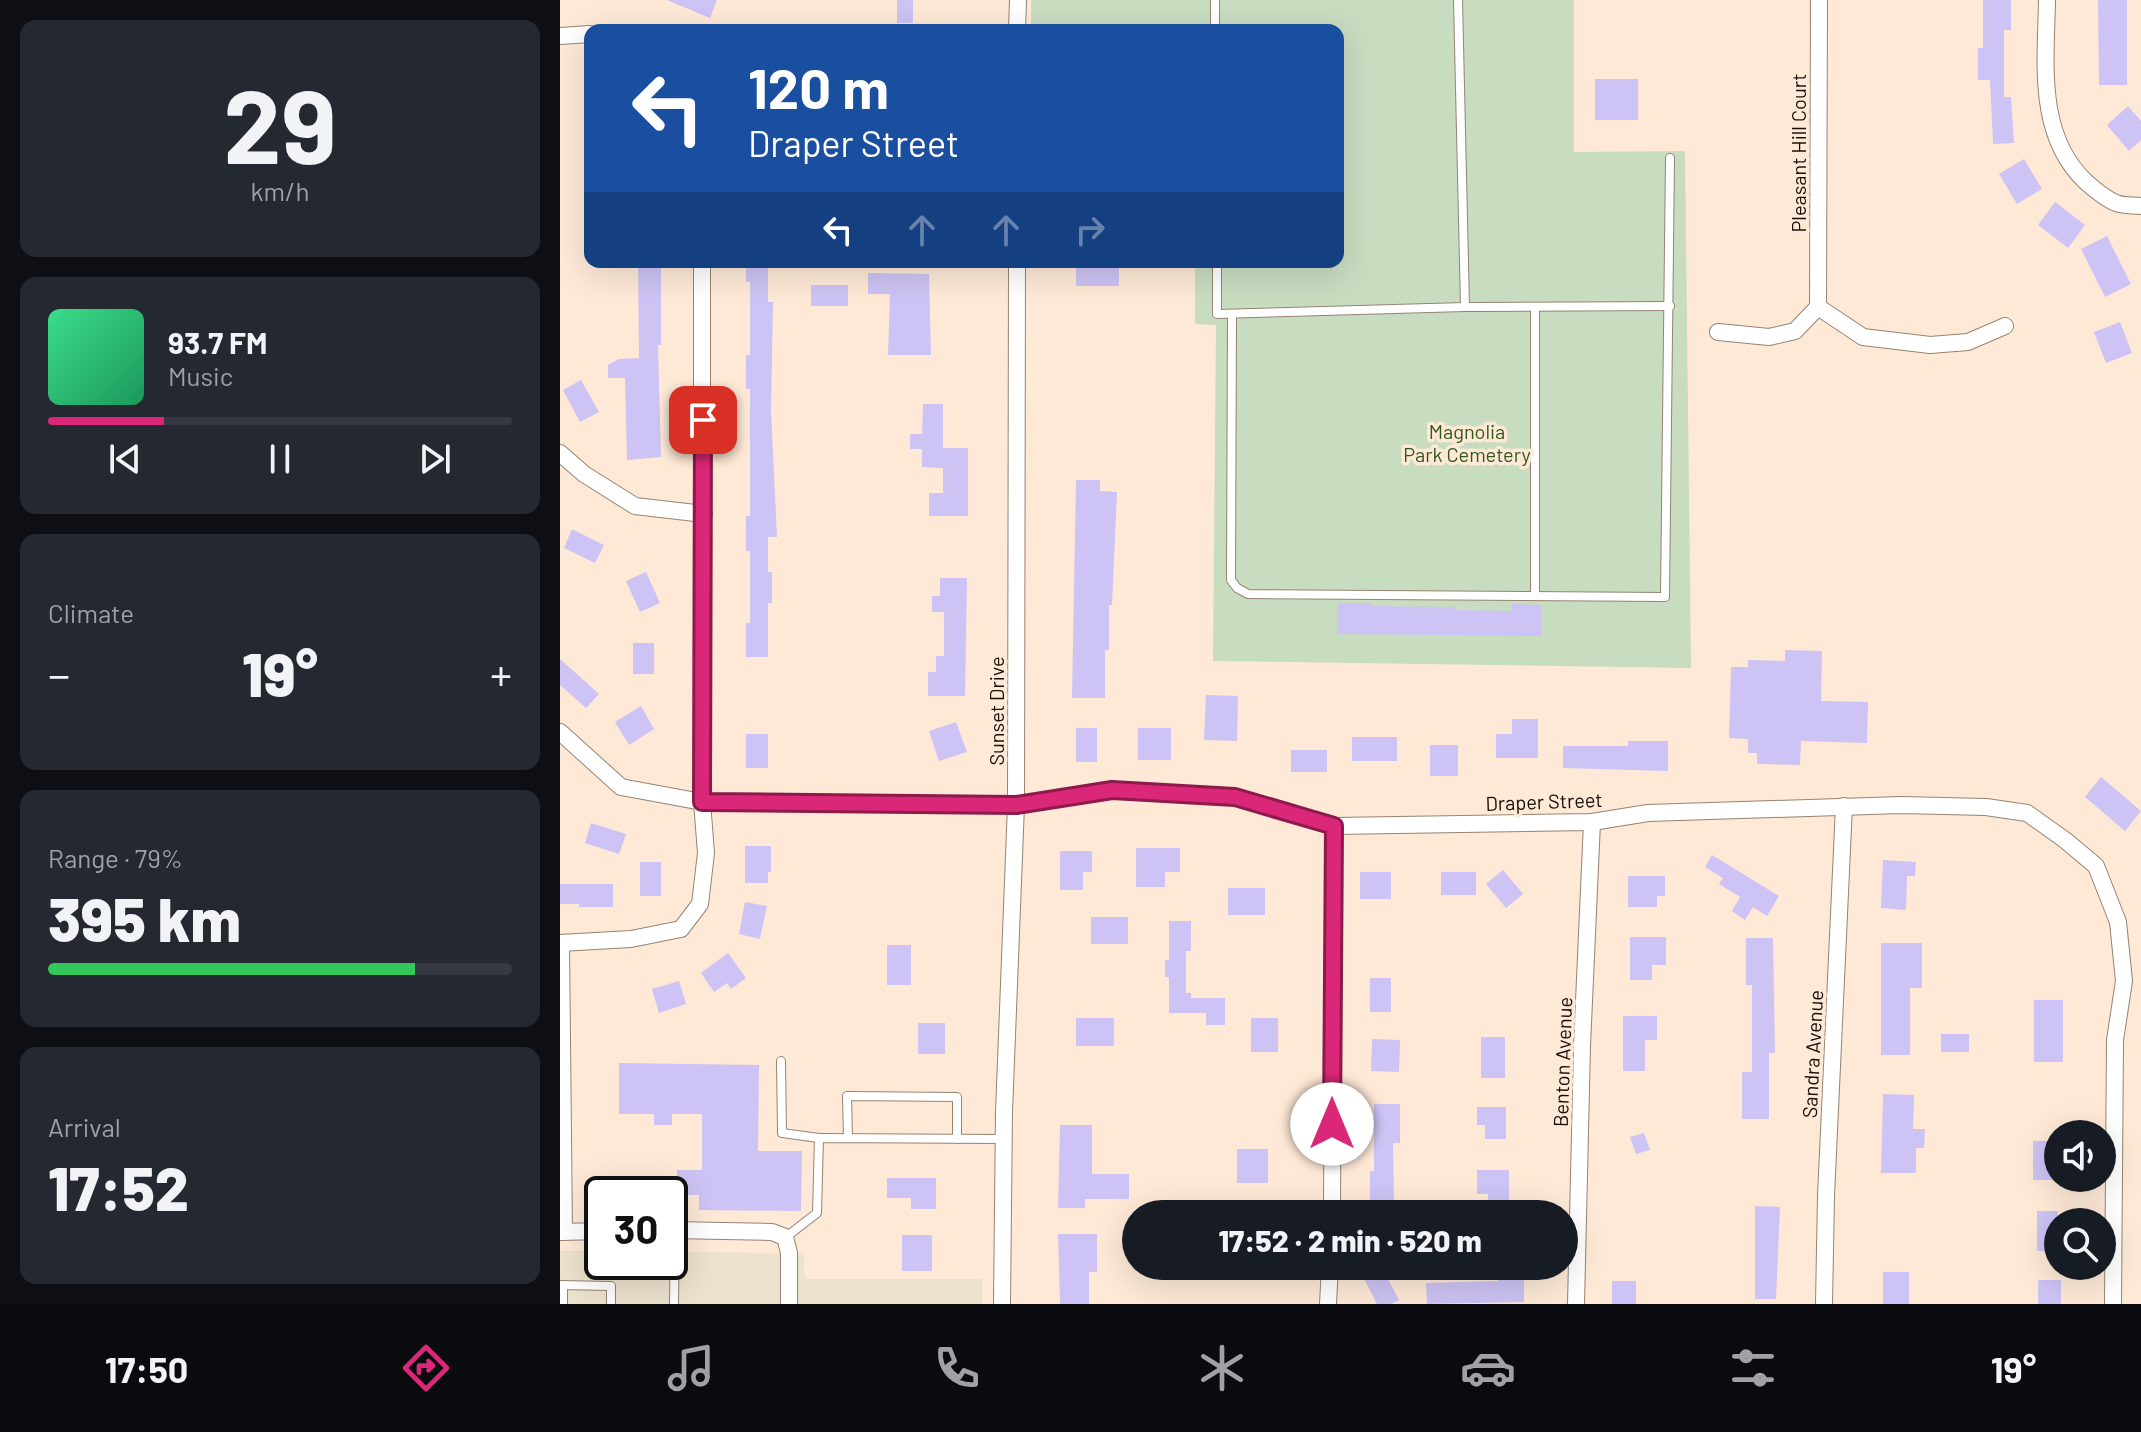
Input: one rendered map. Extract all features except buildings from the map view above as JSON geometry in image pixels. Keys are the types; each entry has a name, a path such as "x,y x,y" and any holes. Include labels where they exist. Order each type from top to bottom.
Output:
{"street":[{"path":"1017,24 1018,0"},
{"name":"Pleasant Hill Court","path":"1818,307 1819,0"},
{"path":"2047,0 2045,89 2057,141 2070,167 2094,189 2116,203 2141,206"},
{"path":"560,36 584,34"},
{"path":"584,1231 562,1232 560,944 631,939 681,929 700,904 706,853 702,802 702,268"},
{"name":"Sunset Drive","path":"1002,1304 1004,1139 1016,805 1017,268"},
{"path":"1718,332 1769,337 1795,331 1818,307 1863,337 1930,345 1968,342 2005,326"},
{"path":"560,453 584,474 635,506 704,514"},
{"name":"Draper Street","path":"560,732 621,787 702,802 1016,805 1112,790 1235,797 1334,826 1592,822 1648,813 1844,806 1986,807 2027,813 2096,866 2118,922 2132,981 2115,1040 2113,1304"},
{"name":"Sandra Avenue","path":"1824,1304 1826,1181 1844,806"},
{"name":"Benton Avenue","path":"1576,1304 1582,1046 1592,822"},
{"path":"1332,1200 1334,826"},
{"path":"688,1230 772,1232 785,1237 789,1253 789,1304"},
{"path":"1328,1304 1329,1280"}],"lane":[{"path":"1215,0 1215,24"},
{"path":"1458,0 1465,307"},
{"path":"1232,314 1231,580 1237,588 1248,594 1665,597 1670,158"},
{"path":"1217,268 1217,314 1465,307 1670,306"},
{"path":"1535,307 1535,596"},
{"path":"781,1061 782,1133 819,1138 1004,1139"},
{"path":"848,1138 847,1096 863,1096 957,1097 957,1139"},
{"path":"785,1237 817,1213 819,1138"},
{"path":"672,1280 672,1303"},
{"path":"563,1304 562,1285 611,1286 611,1304"}],"shaded area":[{"path":"560,1251 584,1251 584,1280 688,1280 688,1252 803,1253 805,1279 982,1279 982,1304 560,1304"}],"green space":[{"name":"Magnolia Park Cemetery","path":"1031,0 1574,0 1574,152 1685,151 1691,668 1213,661 1216,325 1195,324 1195,268 1344,268 1344,24 1031,24"}],"route":[{"path":"703,420 702,802 1016,805 1112,790 1235,797 1334,826 1332,1124"}]}
